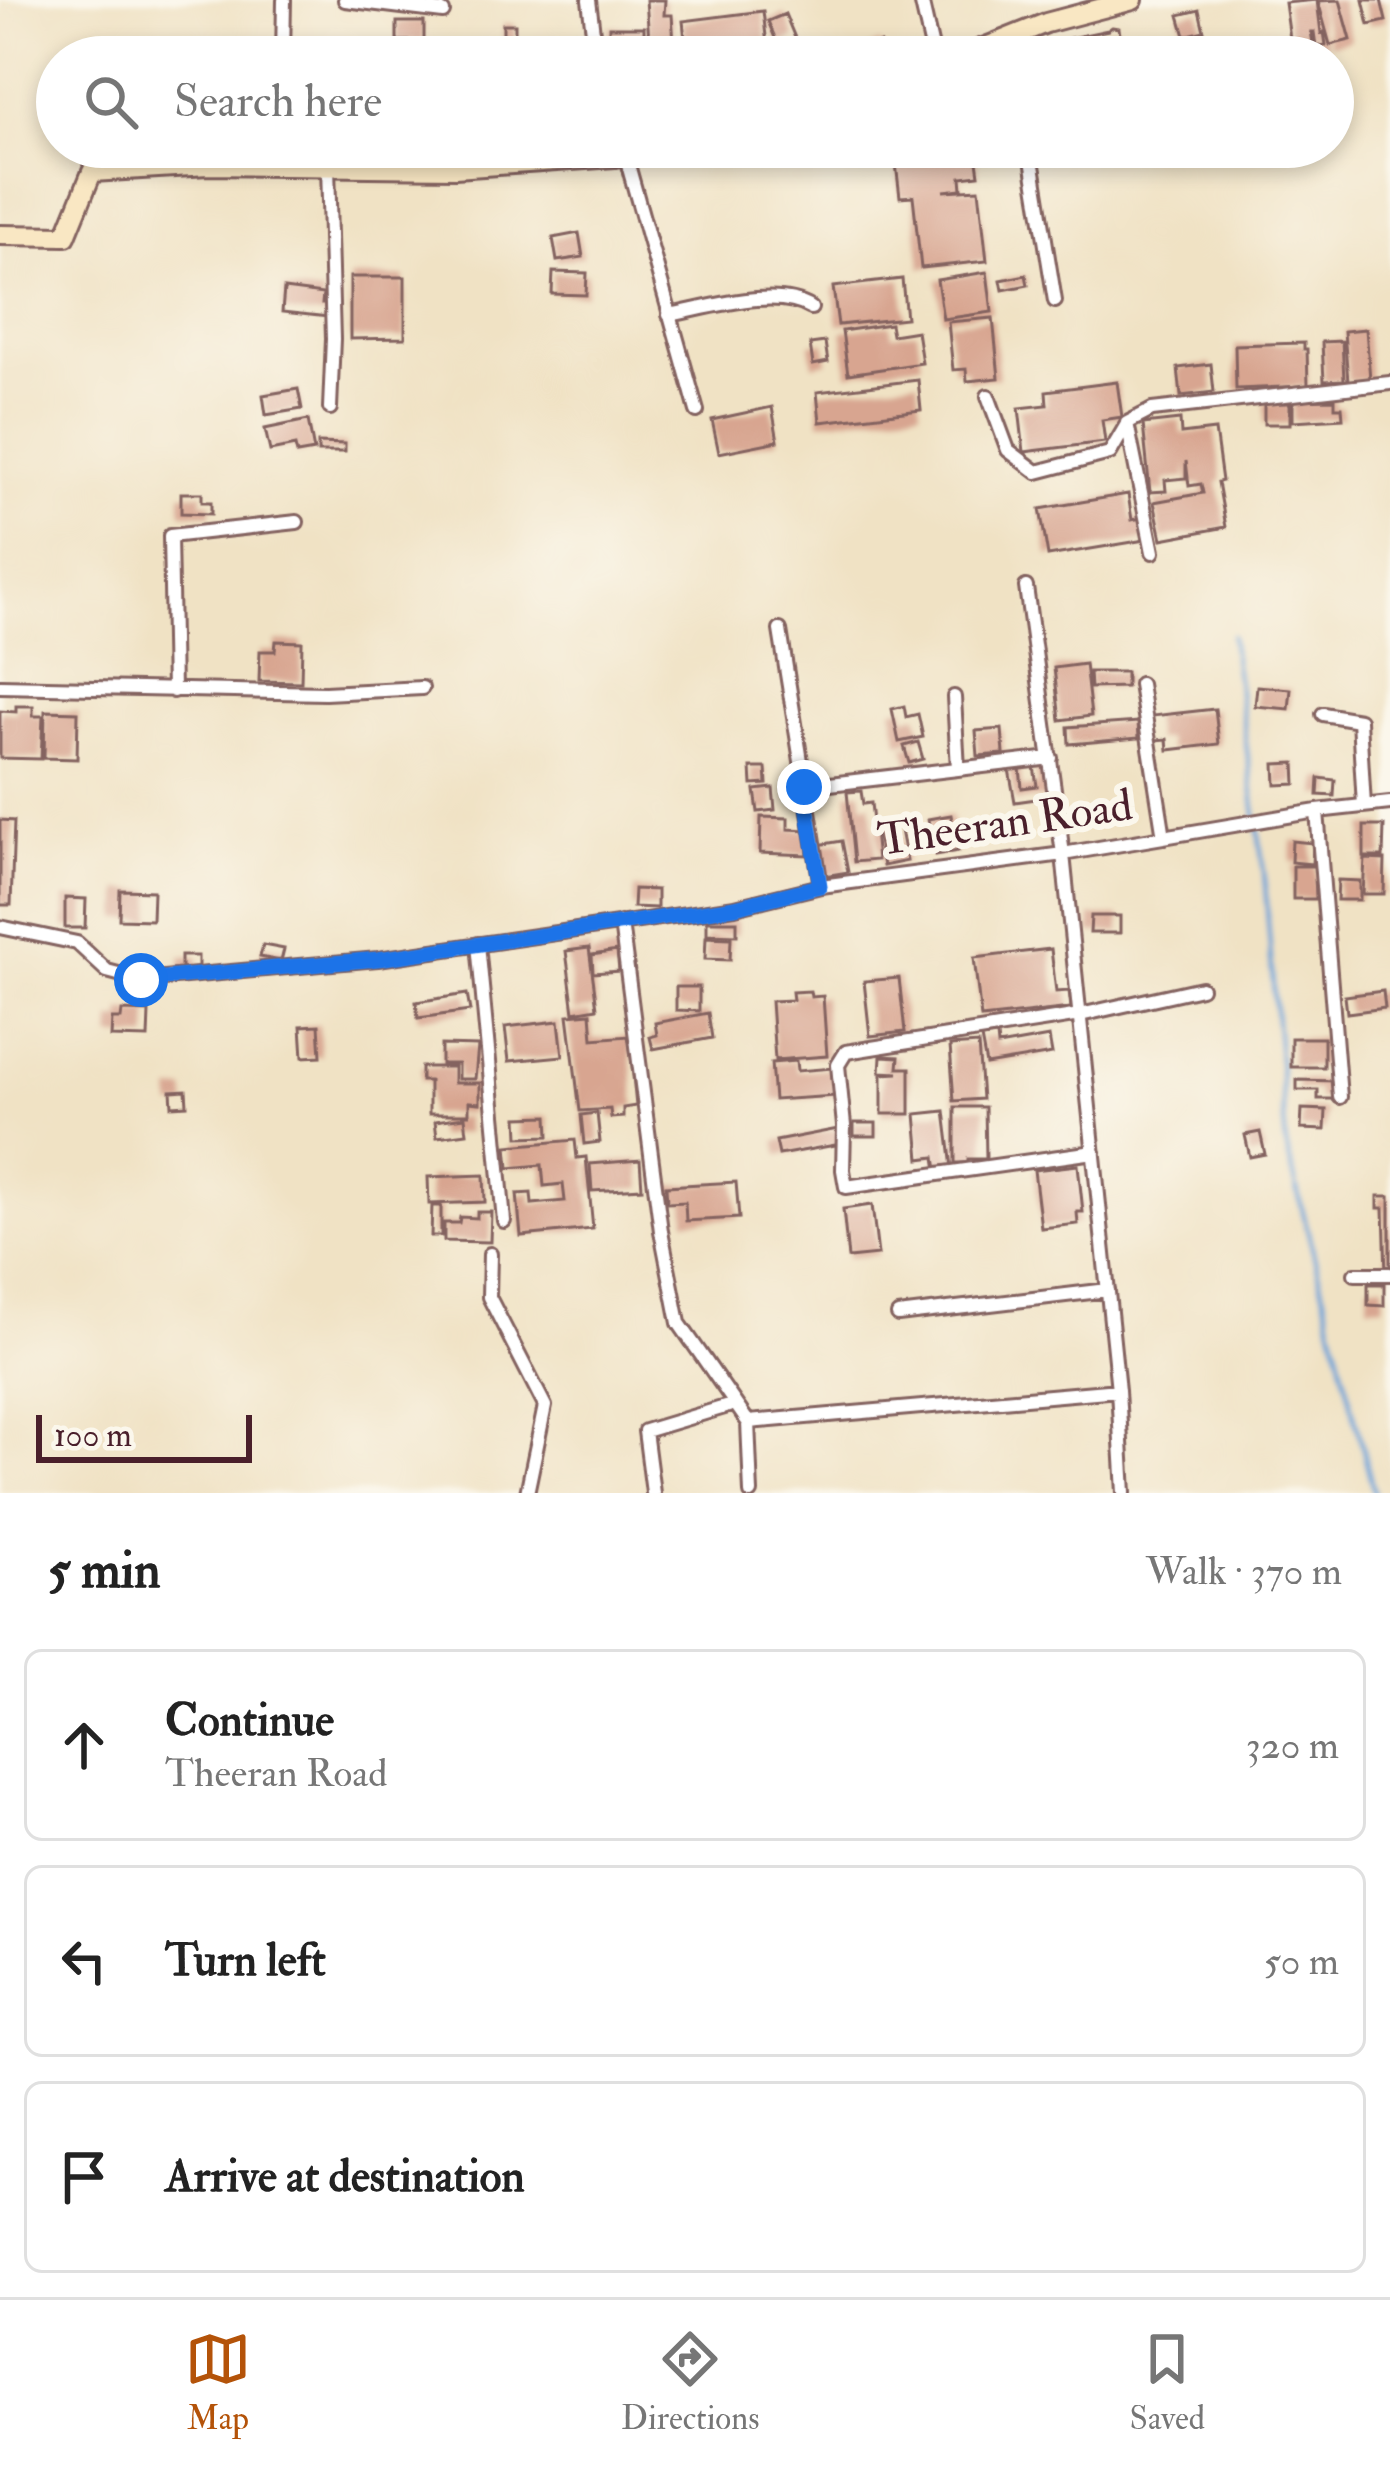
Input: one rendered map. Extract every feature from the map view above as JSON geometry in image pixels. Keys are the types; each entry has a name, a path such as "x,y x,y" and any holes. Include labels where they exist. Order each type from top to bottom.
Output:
{"street":[{"path":"283,36 284,0"},
{"path":"345,0 443,12"},
{"path":"590,0 594,36"},
{"path":"921,0 929,36"},
{"path":"1029,36 1046,23 1133,0"},
{"path":"0,235 66,236 92,172 158,168"},
{"path":"328,168 330,408"},
{"path":"623,168 697,411"},
{"path":"1033,168 1055,301"},
{"path":"669,315 761,299 787,298 811,308"},
{"path":"988,395 1009,450 1036,472 1110,453 1127,422 1152,410 1390,383"},
{"path":"1127,422 1154,552"},
{"path":"173,691 170,536 297,522"},
{"path":"1026,587 1064,854 1118,1390 1124,1493"},
{"path":"780,630 820,886"},
{"path":"1140,684 1164,837"},
{"path":"0,686 325,693 422,688"},
{"path":"954,698 958,769"},
{"path":"1323,714 1359,720 1364,806"},
{"path":"804,787 1051,758"},
{"name":"Theeran Road","path":"0,927 77,943 107,971 141,980 378,959 735,907 820,886 1390,803"},
{"path":"1317,811 1340,1097"},
{"path":"621,923 661,1231 679,1323 748,1422 751,1493"},
{"path":"478,944 504,1221"},
{"path":"1094,1152 847,1186 838,1065 846,1052 1080,1015 1201,988"},
{"path":"490,1254 489,1297 545,1406 527,1493"},
{"path":"1355,1274 1390,1274"},
{"path":"898,1315 1108,1290"},
{"path":"748,1422 1118,1390"},
{"path":"653,1493 645,1431 735,1404"}],"building":[{"path":"646,0 665,0 664,15 672,15 674,36 649,36"},
{"path":"1317,0 1325,36 1311,32 1312,36 1290,36 1285,3"},
{"path":"1340,0 1350,36 1328,36 1318,1"},
{"path":"1363,0 1381,0 1386,21 1369,25"},
{"path":"1199,10 1204,31 1185,36 1179,15"},
{"path":"763,11 766,36 685,36 683,21"},
{"path":"785,14 794,36 774,36 768,21"},
{"path":"397,22 424,22 424,36 397,36"},
{"path":"503,24 515,24 515,36 503,36"},
{"path":"609,27 644,27 644,36 609,36"},
{"path":"1119,28 1121,36 1080,36"},
{"path":"897,168 978,168 979,175 961,177 962,189 944,191 979,189 987,261 921,268 913,196 900,197"},
{"path":"579,233 583,257 557,261 553,238"},
{"path":"553,272 587,273 586,295 552,294"},
{"path":"987,272 992,312 943,319 937,280"},
{"path":"1026,275 1028,285 1003,290 1001,280"},
{"path":"350,277 405,277 405,338 350,339"},
{"path":"902,279 906,318 838,325 833,287"},
{"path":"284,289 323,294 322,304 330,304 329,317 282,312"},
{"path":"993,318 999,378 967,381 966,369 953,370 948,322"},
{"path":"890,324 892,335 917,331 922,363 848,374 842,331"},
{"path":"1366,329 1370,379 1348,381 1344,331"},
{"path":"1342,341 1344,380 1324,381 1322,342"},
{"path":"825,342 828,362 813,365 810,344"},
{"path":"1304,343 1308,386 1236,389 1235,345"},
{"path":"1211,364 1214,392 1181,396 1178,368"},
{"path":"918,380 921,410 820,422 817,392"},
{"path":"1117,382 1122,417 1102,420 1105,442 1024,452 1019,408 1047,405 1046,391"},
{"path":"298,389 302,409 266,415 263,395"},
{"path":"1335,399 1343,418 1293,421 1293,400"},
{"path":"1264,403 1290,403 1290,424 1264,424"},
{"path":"772,407 778,441 719,453 712,420"},
{"path":"308,420 314,451 297,454 295,446 270,451 265,429"},
{"path":"1180,420 1181,434 1215,430 1226,527 1162,539 1154,502 1203,493 1201,484 1189,486 1186,461 1186,478 1165,480 1166,491 1150,492 1143,424"},
{"path":"318,443 345,444 345,452 318,452"},
{"path":"181,493 202,493 202,502 211,502 211,514 181,513"},
{"path":"1128,494 1132,520 1141,518 1145,540 1048,556 1040,509"},
{"path":"276,641 302,642 301,682 259,681 260,651 275,651"},
{"path":"1085,664 1091,716 1060,720 1054,668"},
{"path":"1089,672 1126,672 1126,687 1090,688"},
{"path":"1257,686 1291,689 1289,709 1255,706"},
{"path":"16,706 33,706 33,716 43,716 41,759 0,758 0,711 16,712"},
{"path":"904,706 906,717 918,714 923,737 899,742 892,709"},
{"path":"1215,709 1219,744 1168,750 1167,739 1155,740 1152,716"},
{"path":"45,711 78,712 77,759 44,758"},
{"path":"1138,722 1139,738 1069,744 1068,727"},
{"path":"1002,729 1004,754 978,756 976,731"},
{"path":"918,742 923,759 909,763 904,746"},
{"path":"1295,763 1296,784 1276,785 1275,764"},
{"path":"1046,764 1050,797 1015,802 1009,769 1020,768 1022,788 1037,786 1034,766"},
{"path":"751,768 766,768 767,784 752,785"},
{"path":"1319,778 1335,780 1334,796 1318,795"},
{"path":"773,788 775,810 758,812 755,790"},
{"path":"861,791 863,804 871,803 877,860 854,862 847,792"},
{"path":"951,815 958,851 935,855 928,819"},
{"path":"761,817 788,818 788,829 808,830 808,855 760,853"},
{"path":"0,820 14,821 11,905 0,905"},
{"path":"900,825 907,861 883,866 876,830"},
{"path":"1364,826 1384,826 1383,857 1364,857"},
{"path":"842,841 848,872 824,876 818,845"},
{"path":"1292,841 1313,843 1312,864 1291,862"},
{"path":"1365,859 1385,860 1384,894 1363,894"},
{"path":"1293,866 1316,866 1316,899 1293,899"},
{"path":"1338,880 1360,881 1360,900 1337,900"},
{"path":"634,889 657,890 657,908 633,907"},
{"path":"120,890 153,891 152,920 119,919"},
{"path":"65,898 86,899 85,928 65,928"},
{"path":"1091,916 1120,916 1120,933 1090,933"},
{"path":"707,921 737,921 737,935 707,934"},
{"path":"706,937 731,938 730,960 705,959"},
{"path":"263,945 284,949 281,961 260,957"},
{"path":"589,948 597,1008 574,1012 566,951"},
{"path":"1051,949 1056,992 1069,991 1071,1008 981,1018 974,958"},
{"path":"617,951 619,971 593,973 592,955"},
{"path":"181,956 198,956 198,970 181,970"},
{"path":"899,978 905,1032 870,1036 864,981"},
{"path":"676,987 699,987 699,1011 676,1010"},
{"path":"810,991 811,997 823,996 827,1056 775,1060 771,1001 793,1000 792,992"},
{"path":"1383,991 1385,1008 1347,1013 1345,996"},
{"path":"467,994 470,1011 418,1018 416,1002"},
{"path":"122,1011 149,1012 148,1038 111,1037 112,1019 121,1019"},
{"path":"591,1013 593,1039 629,1036 636,1106 623,1108 623,1117 611,1118 610,1109 580,1111 568,1015"},
{"path":"708,1013 712,1038 653,1049 650,1037 657,1035 655,1023"},
{"path":"559,1021 563,1056 509,1061 505,1027"},
{"path":"319,1025 321,1056 303,1057 301,1026"},
{"path":"997,1036 998,1046 1049,1037 1052,1054 986,1065 981,1038"},
{"path":"1291,1038 1324,1038 1324,1067 1291,1067"},
{"path":"978,1044 982,1099 954,1101 950,1046"},
{"path":"441,1045 478,1046 475,1079 458,1079 458,1064 441,1064"},
{"path":"881,1056 899,1057 898,1068 910,1068 910,1114 882,1114 882,1074 899,1073 880,1072"},
{"path":"796,1061 797,1071 833,1068 835,1096 774,1100 771,1063"},
{"path":"421,1067 454,1067 454,1083 480,1083 480,1103 469,1102 469,1114 429,1114 429,1081 421,1081"},
{"path":"1297,1080 1336,1081 1334,1099 1318,1099 1318,1090 1297,1090"},
{"path":"186,1090 187,1105 172,1106 171,1091"},
{"path":"955,1107 985,1107 986,1159 955,1163"},
{"path":"1302,1109 1326,1110 1325,1130 1301,1129"},
{"path":"945,1111 952,1168 937,1170 935,1157 920,1159 916,1114"},
{"path":"597,1113 600,1142 584,1144 581,1115"},
{"path":"548,1116 549,1136 519,1137 518,1117"},
{"path":"465,1117 467,1133 437,1137 435,1121"},
{"path":"854,1123 876,1123 876,1136 854,1136"},
{"path":"838,1129 841,1144 779,1155 776,1141"},
{"path":"1260,1132 1265,1154 1250,1157 1245,1135"},
{"path":"575,1140 577,1158 586,1157 593,1229 521,1236 517,1194 531,1193 532,1204 565,1201 563,1184 544,1186 542,1165 509,1168 507,1146"},
{"path":"640,1160 642,1188 592,1191 590,1164"},
{"path":"1078,1165 1083,1212 1077,1212 1078,1224 1041,1228 1034,1170"},
{"path":"484,1175 485,1202 429,1204 428,1177"},
{"path":"736,1182 739,1218 686,1221 685,1202 667,1203 666,1186"},
{"path":"1378,1196 1390,1196 1390,1276 1386,1276 1384,1208 1378,1208"},
{"path":"872,1205 878,1255 848,1258 843,1209"},
{"path":"432,1206 441,1206 441,1236 431,1236"},
{"path":"477,1212 491,1212 490,1242 444,1241 444,1223 477,1218"},
{"path":"1368,1284 1384,1284 1384,1306 1368,1305"}],"waterway":[{"path":"1231,636 1264,872 1286,1145 1374,1493"}],"route":[{"path":"141,980 378,959 735,907 820,886 804,787"}]}
